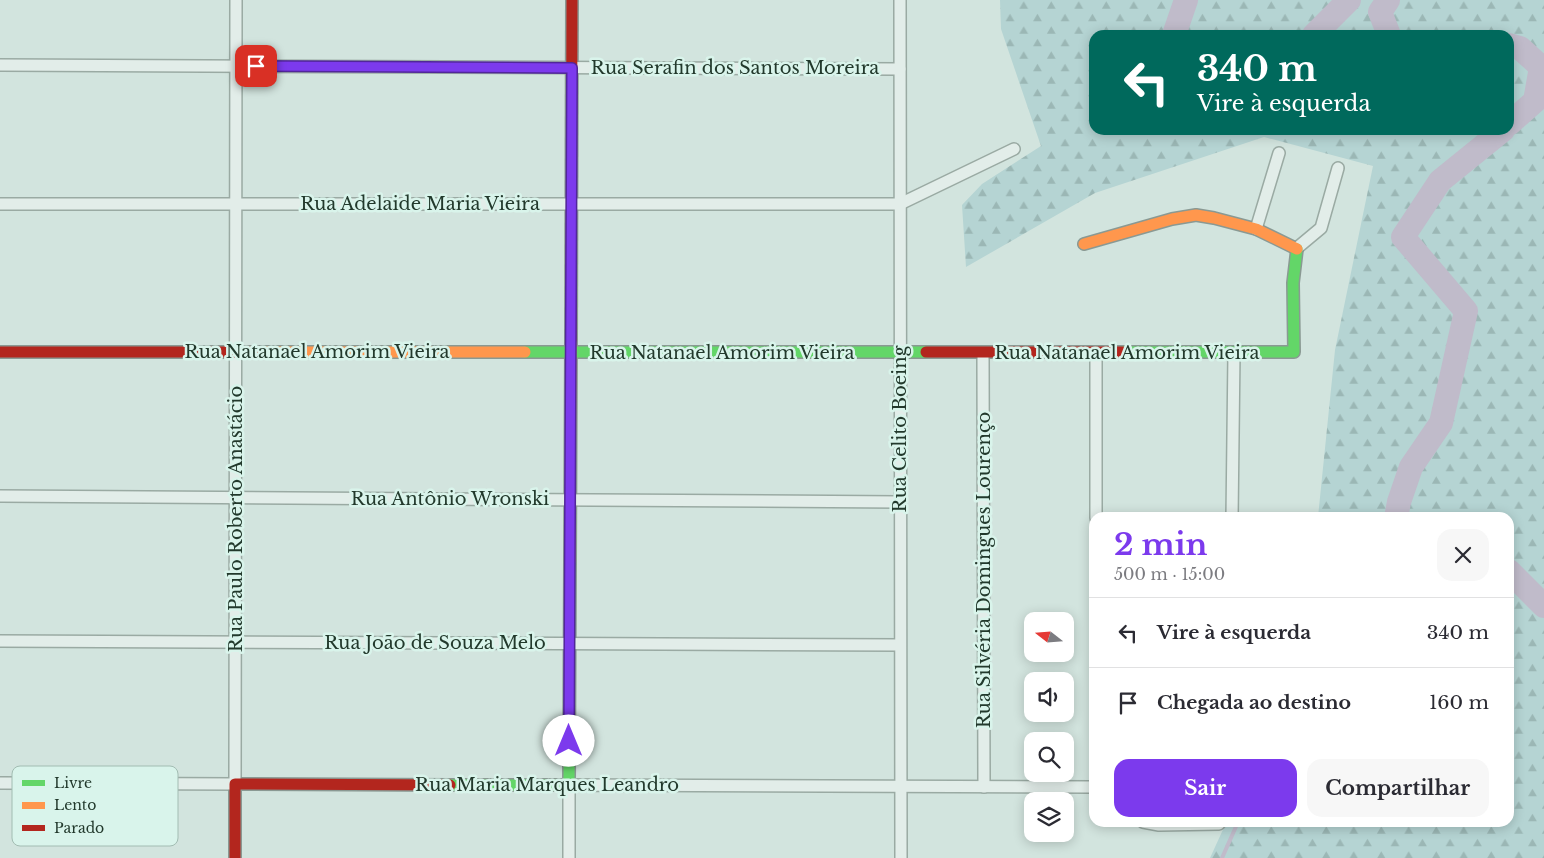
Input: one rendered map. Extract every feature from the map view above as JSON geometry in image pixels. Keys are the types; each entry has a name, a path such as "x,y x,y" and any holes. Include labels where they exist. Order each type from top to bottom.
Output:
{"street":[{"name":"Rua Paulo Roberto Anastácio","path":"235,858 236,0"},
{"path":"569,858 572,0"},
{"name":"Rua Celito Boeing","path":"900,0 901,858"},
{"name":"Rua Serafin dos Santos Moreira","path":"0,65 900,69"},
{"path":"900,204 1014,150"},
{"path":"1256,229 1278,153"},
{"path":"1084,244 1172,219 1196,215 1256,229 1297,248 1321,228 1338,168"},
{"name":"Rua Adelaide Maria Vieira","path":"0,204 900,204"},
{"name":"Rua Natanael Amorim Vieira","path":"0,352 1294,352 1293,283 1297,248"},
{"name":"Rua Silvéria Domingues Lourenço","path":"983,353 984,787"},
{"path":"1096,353 1096,512"},
{"path":"1232,512 1234,353"},
{"name":"Rua Antônio Wronski","path":"0,496 900,502"},
{"name":"Rua João de Souza Melo","path":"0,641 900,645"},
{"name":"Rua Maria Marques Leandro","path":"178,784 1089,787"}],"green space":[{"path":"1000,0 1544,0 1544,858 1210,858 1224,827 1514,827 1514,512 1319,512 1335,350 1373,166 1264,137 1095,193 966,267 962,205 982,184 1041,146 1001,29"}],"waterway":[{"path":"1176,30 1186,0"},
{"path":"1319,30 1349,0"},
{"path":"1387,30 1380,12 1388,0"},
{"path":"1514,46 1520,48 1541,67 1535,101 1514,120"},
{"path":"1397,512 1411,467 1441,423 1466,311 1403,237 1440,181 1497,135"},
{"path":"1514,576 1544,606"},
{"path":"1222,858 1236,827"}],"traffic: fast":[{"path":"1123,352 1294,352 1293,283 1297,249"},
{"path":"525,352 926,352"},
{"path":"450,785 569,785 570,561"}],"traffic: slow":[{"path":"1084,244 1172,219 1196,215 1256,229 1297,249"},
{"path":"570,561 571,340"},
{"path":"255,352 525,352"}],"traffic: jam":[{"path":"571,340 572,0"},
{"path":"0,352 255,352"},
{"path":"926,352 1123,352"},
{"path":"235,858 235,784 450,785"}],"route":[{"path":"256,66 572,68 569,741"}]}
